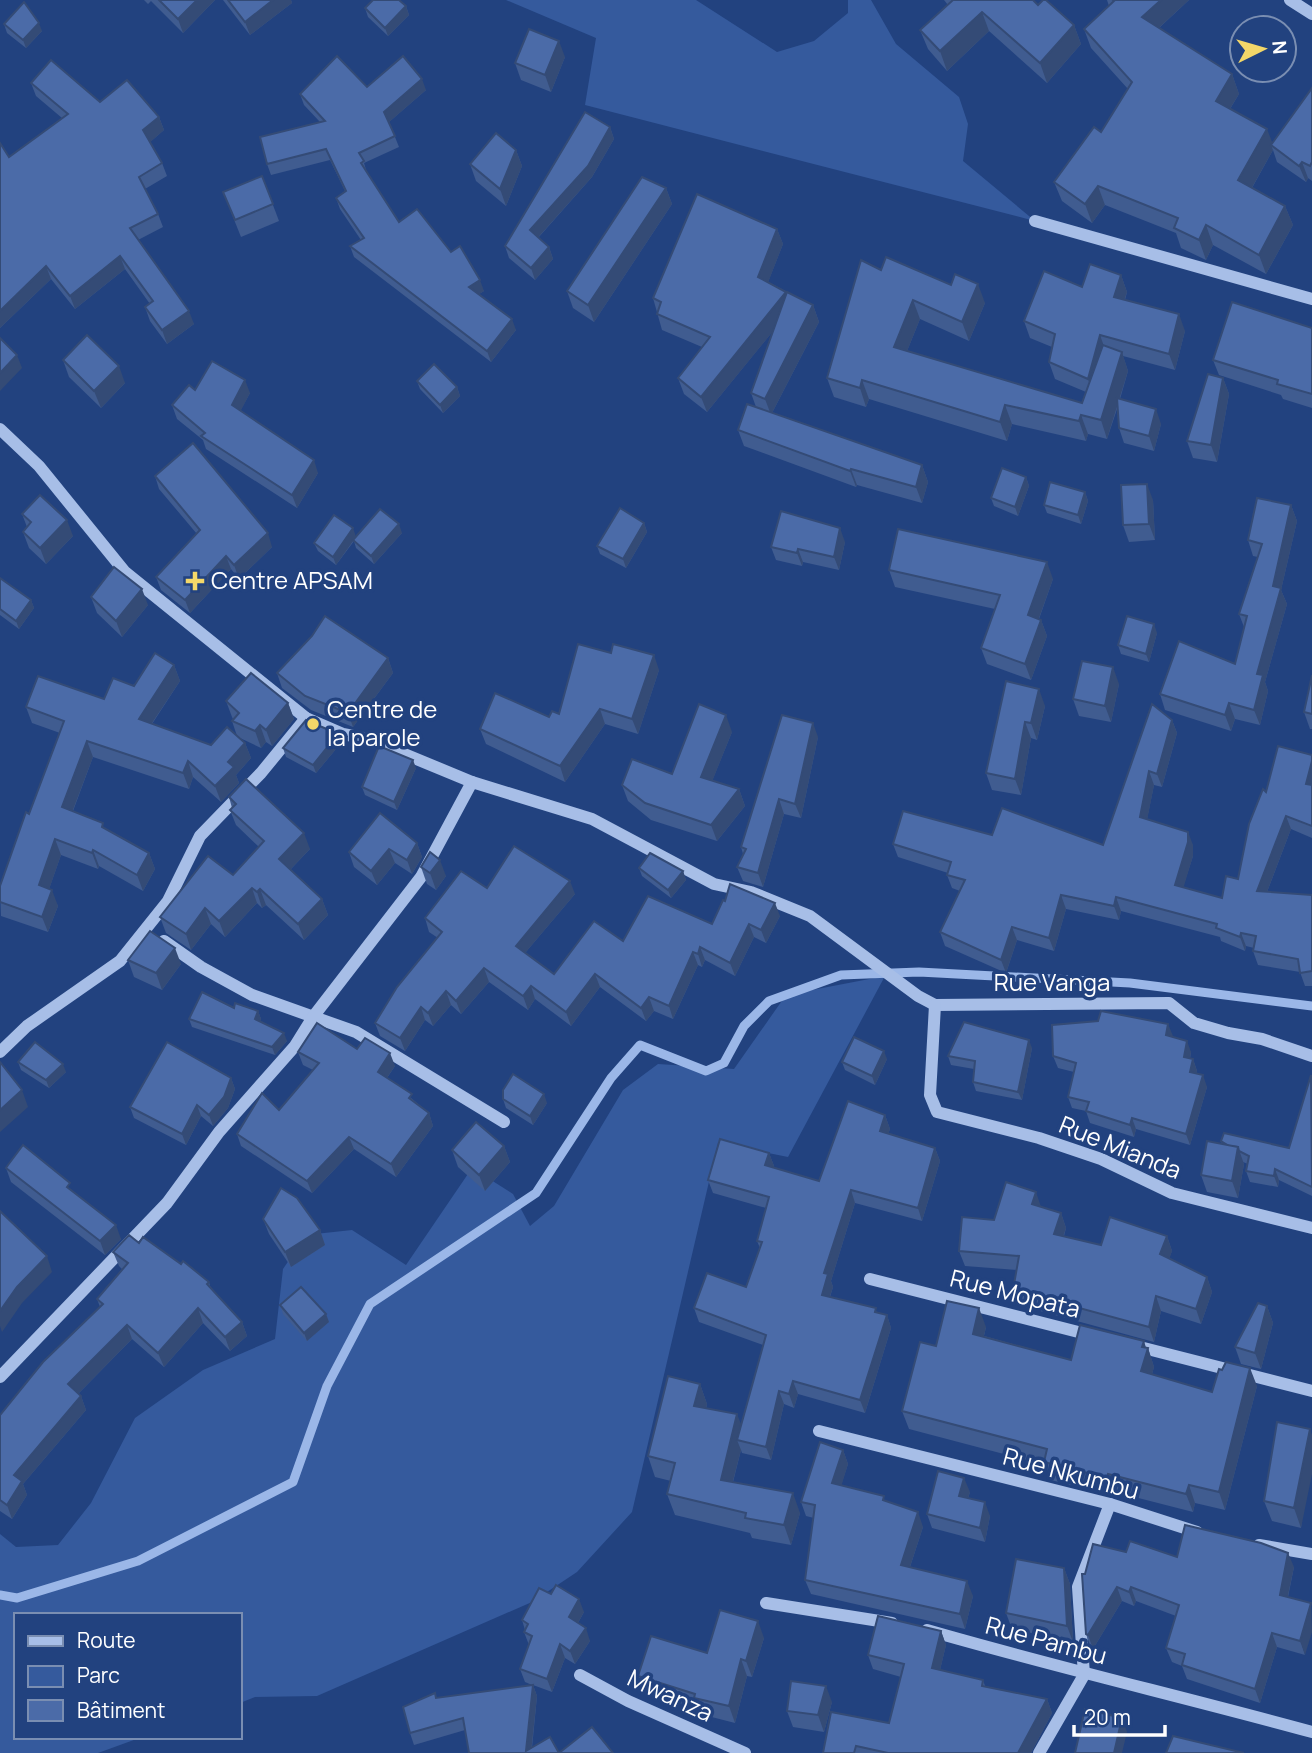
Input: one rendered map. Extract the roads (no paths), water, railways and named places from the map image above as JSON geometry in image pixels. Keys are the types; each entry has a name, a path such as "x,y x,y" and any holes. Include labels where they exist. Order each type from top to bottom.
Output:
{"street":[{"path":"1290,0 1312,14"},
{"path":"1035,221 1312,299"},
{"path":"0,429 39,466 125,572 306,718 343,734 368,739 472,782 592,819 714,884 751,892 810,916 918,996 935,1005"},
{"path":"0,1052 27,1026 120,961 168,901 200,836 261,773 306,718"},
{"path":"0,1377 167,1203 219,1132 295,1046 313,1017 421,877 472,782"},
{"path":"146,930 201,967 252,995 356,1032 504,1122"},
{"name":"Rue Vanga","path":"935,1005 1169,1003 1194,1023 1262,1039 1312,1056"},
{"name":"Rue Mianda","path":"935,1005 930,1095 937,1112 1038,1138 1101,1158 1172,1193 1312,1228"},
{"name":"Rue Mopata","path":"870,1279 1312,1391"},
{"name":"Rue Nkumbu","path":"819,1431 1110,1504 1206,1535"},
{"path":"1040,1753 1084,1675 1078,1587 1110,1504"},
{"path":"1244,1543 1312,1554"},
{"name":"Rue Pambu","path":"766,1604 906,1626 1084,1675 1188,1698 1312,1731"},
{"name":"Mwanza","path":"580,1675 628,1701 745,1753"}],"waterway":[{"path":"0,1595 17,1598 138,1561 293,1482 327,1386 370,1304 536,1193 611,1078 640,1045 706,1071 724,1063 744,1026 769,1001 841,975 919,972 1130,983 1312,1006"}],"place":[{"name":"Centre APSAM","path":"195,581"},
{"name":"Centre de la parole","path":"313,724"}]}
